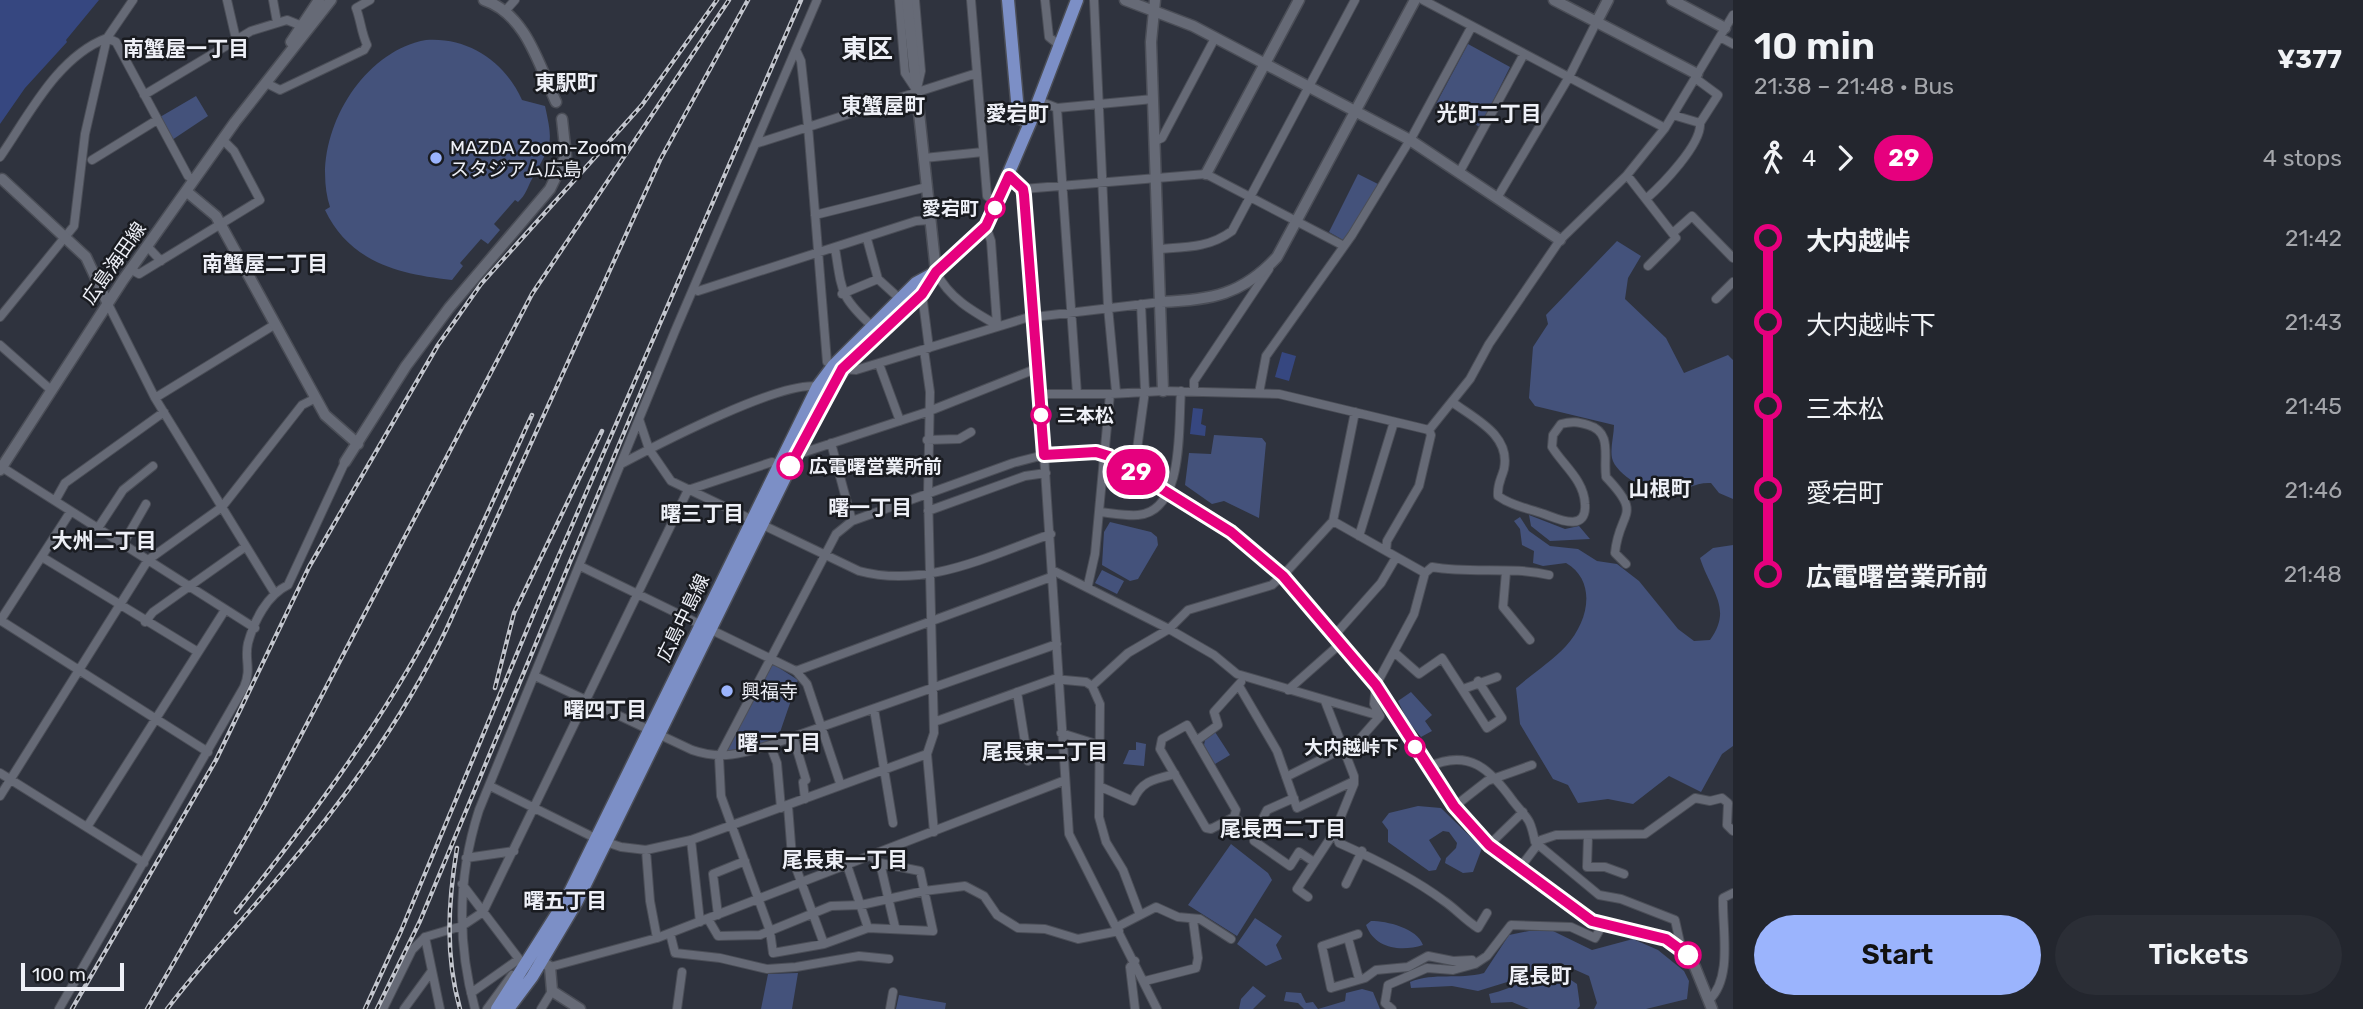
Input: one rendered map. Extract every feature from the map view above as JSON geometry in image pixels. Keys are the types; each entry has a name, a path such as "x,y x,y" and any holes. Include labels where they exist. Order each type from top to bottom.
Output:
{"main road":[{"path":"1008,0 1018,112 1020,118 1030,123"},
{"name":"広島中島線","path":"757,522 779,465 837,368 900,299 916,284 936,272 986,226 1009,176 1077,0"},
{"name":"広島中島線","path":"837,368 922,294 936,272"},
{"name":"広島中島線","path":"508,1009 602,841 757,522 797,450 822,389"},
{"name":"広島中島線","path":"498,1009 532,964"}],"street":[{"path":"0,317 65,239 76,216 85,134 107,38 133,0"},
{"path":"227,0 236,39"},
{"path":"272,0 277,22"},
{"name":"広島海田線","path":"266,83 319,0"},
{"name":"広島海田線","path":"1,467 130,269 223,140 331,0"},
{"path":"266,83 281,90 364,50 367,45 359,29 361,20 356,8 370,0"},
{"path":"484,0 506,10 524,34 556,102"},
{"path":"506,10 515,0"},
{"path":"475,1009 461,926 466,858 479,810 693,289 758,143 817,0"},
{"path":"899,0 905,73 916,90"},
{"path":"907,0 936,272 943,284 965,307 997,325"},
{"path":"915,0 921,71 916,90"},
{"path":"971,0 987,196 997,203"},
{"path":"1045,0 1049,37 1059,45"},
{"path":"1088,585 1099,512 1103,453 1113,393 1094,0"},
{"path":"1125,0 1154,5 1410,140 1560,240"},
{"path":"1206,174 1299,0"},
{"path":"1159,249 1216,242 1232,231 1356,0"},
{"path":"1194,391 1194,381 1243,310 1297,222 1415,0"},
{"path":"1423,0 1665,128"},
{"path":"1553,0 1696,76 1718,95 1700,123 1701,132 1678,164 1647,199"},
{"path":"1497,198 1569,77 1608,0"},
{"path":"1672,0 1723,33 1733,44"},
{"path":"1154,5 1153,99 1163,391"},
{"path":"1429,430 1452,402 1560,240 1627,175 1665,128 1733,15"},
{"path":"144,95 236,39 287,20 302,26"},
{"path":"1259,393 1266,356 1344,246 1410,140 1472,26"},
{"path":"0,157 68,65 89,45 107,38 116,42 188,176 194,180"},
{"path":"1154,141 1162,138 1215,38"},
{"path":"796,50 801,61 808,126 827,362 837,368 856,370 997,325 1034,316 1211,298 1240,289 1262,273 1277,257"},
{"path":"1459,173 1524,54"},
{"path":"758,143 916,90 977,74"},
{"path":"1039,100 1057,108 1153,99"},
{"path":"1057,108 1060,187 1077,394"},
{"path":"1673,115 1700,123"},
{"path":"59,1009 208,752 249,675 248,643 274,592 288,584 345,462 406,366 449,308 550,189 566,156 562,119"},
{"path":"92,160 158,120"},
{"path":"130,269 139,274 260,200 234,151 223,140"},
{"path":"924,158 984,152"},
{"path":"1023,189 1206,174 1344,246"},
{"path":"1627,175 1674,232 1676,238 1648,267"},
{"path":"1009,176 1023,189 1051,534 1063,781 1073,845 1135,961 1157,1009"},
{"path":"1,178 94,270 155,398 274,592"},
{"path":"814,215 927,187"},
{"path":"186,191 211,210 221,225 314,399 330,422 358,444"},
{"path":"1674,232 1692,216 1733,258"},
{"path":"693,289 698,291 867,239 916,221 930,220"},
{"path":"986,226 991,240 997,325"},
{"path":"867,239 878,279 900,299"},
{"path":"147,246 161,261"},
{"path":"835,248 842,294 847,303 873,327"},
{"path":"842,294 878,279"},
{"path":"1716,299 1733,282"},
{"path":"1240,289 1246,300 1243,310"},
{"path":"922,294 930,392 927,440 934,733 927,754 934,832"},
{"path":"1134,471 1145,391 1141,304"},
{"path":"155,398 274,326"},
{"path":"0,345 51,390"},
{"path":"879,363 900,421"},
{"path":"797,450 804,453 927,412 1038,368"},
{"path":"621,464 737,408 809,385 822,389"},
{"path":"1040,394 1145,391 1259,393 1297,397 1429,430"},
{"path":"1099,512 1139,515 1157,507 1170,492 1181,391"},
{"path":"0,796 148,559 222,506 302,405 314,399"},
{"path":"1452,402 1497,435 1502,445 1504,468 1497,484 1497,495 1507,503 1546,514 1560,523 1574,522 1582,515 1586,505 1577,479 1552,447 1553,435 1561,424 1574,421 1598,428 1605,435 1606,477 1625,496 1628,506 1627,517 1616,538 1615,552 1626,564"},
{"path":"55,500 65,483 164,412"},
{"path":"1092,686 1122,658 1169,629 1188,610 1272,585 1283,576 1333,521 1356,412"},
{"path":"639,419 649,450 671,481 823,555 885,578 930,576 1051,534"},
{"path":"1359,536 1394,422"},
{"path":"1386,551 1387,541 1419,486 1431,435 1429,430"},
{"path":"927,440 959,439 971,432"},
{"path":"831,443 852,521"},
{"path":"871,856 880,863 920,871 933,931 895,927 868,928 824,944 773,953 770,931 730,827 718,780 719,757 823,555 836,534 852,521 1044,455 1103,453 1170,492 1246,543 1283,576 1376,685 1454,806 1489,845 1575,911 1603,924 1666,939 1681,947"},
{"path":"383,1009 409,947 425,937 461,926 483,912 688,490 772,462 779,465"},
{"path":"98,528 123,490 153,466"},
{"path":"1,467 255,628"},
{"path":"928,511 1025,476 1046,473"},
{"path":"122,544 146,504"},
{"path":"71,511 0,621 208,752"},
{"path":"1333,521 1386,551 1395,559 1425,573"},
{"path":"145,622 153,612 245,547"},
{"path":"42,557 198,652"},
{"path":"1288,690 1336,641 1381,583 1395,559"},
{"path":"580,566 796,671 807,684 842,782"},
{"path":"1380,716 1374,704 1376,685 1414,614 1425,573 1432,567 1464,572 1506,572 1521,569 1549,575"},
{"path":"1506,572 1503,607 1530,640"},
{"path":"796,671 1051,574 1088,585 1169,629 1244,676 1380,716"},
{"path":"87,827 225,610"},
{"path":"535,676 692,750 719,757 744,754 1056,644"},
{"path":"1394,652 1419,674 1442,658 1487,728 1502,718 1478,681"},
{"path":"1196,741 1218,724 1214,712 1239,686 1244,676"},
{"path":"1463,689 1478,681 1497,677"},
{"path":"934,722 1059,680 1086,682 1092,686 1100,700 1099,817 1106,842 1123,870 1140,915"},
{"path":"1239,686 1277,751 1297,808 1354,781"},
{"path":"1017,692 1028,761"},
{"path":"1308,897 1297,889 1335,831 1354,781 1325,701"},
{"path":"874,709 886,767 893,823"},
{"path":"1286,777 1358,741 1380,716"},
{"path":"1187,725 1236,810 1234,817 1211,829 1206,828 1175,774 1160,749 1162,739 1187,725"},
{"path":"1061,733 1099,745"},
{"path":"793,736 806,780 803,782 805,799"},
{"path":"770,745 777,763 792,857 824,944"},
{"path":"490,786 602,841 646,850 691,840 730,827 842,782 927,754"},
{"path":"1428,768 1466,760 1482,765 1497,777 1531,819 1535,842 1599,895 1621,898 1675,920 1681,947 1695,967 1711,1005"},
{"path":"1454,806 1487,781 1532,765"},
{"path":"0,773 144,863"},
{"path":"1101,787 1133,801 1138,787 1150,780 1175,774"},
{"path":"471,993 532,964 657,938 1063,781"},
{"path":"1519,869 1538,843 1556,835 1644,834 1695,797 1710,801 1722,798 1727,803 1727,825 1733,831"},
{"path":"1294,798 1267,810 1254,841 1290,866 1300,852 1314,862"},
{"path":"1489,845 1523,812"},
{"path":"1234,817 1255,834"},
{"path":"1335,831 1339,844 1362,851 1445,901 1478,928 1487,913"},
{"path":"1588,836 1587,867 1605,867 1624,874"},
{"path":"691,840 704,920 718,936 742,937 770,931 831,906 861,905 924,891 965,886 976,890 997,915 1017,928 1045,929 1078,939 1118,929 1156,907 1193,920 1200,919 1231,939"},
{"path":"646,850 650,901 657,938"},
{"path":"466,858 514,851"},
{"path":"1346,884 1362,851"},
{"path":"718,915 713,874 744,861"},
{"path":"880,863 895,927"},
{"path":"847,865 868,928"},
{"path":"462,884 552,991 580,1009"},
{"path":"1711,1005 1727,963 1723,898 1733,893"},
{"path":"1145,981 1196,968 1198,958 1193,920"},
{"path":"1392,1009 1385,1003 1388,985 1427,968 1453,970 1482,960 1511,925 1571,927 1595,938 1603,924"},
{"path":"670,933 675,953 720,958 756,968 796,967 859,956 889,959"},
{"path":"1359,934 1322,946 1331,988 1376,970 1408,967 1428,956 1453,961 1482,960"},
{"path":"425,937 440,1009"},
{"path":"1348,938 1359,979"},
{"path":"1135,961 1130,967 1135,1009"},
{"path":"487,1009 532,964"},
{"path":"515,1009 531,988 532,964"},
{"path":"404,1009 431,972"},
{"path":"677,1009 682,972"},
{"path":"541,1009 552,991"},
{"path":"890,1009 893,992"}],"shaded area":[{"path":"0,0 99,0 67,42 25,88 0,124"},
{"name":"MAZDA Zoom-Zoom スタジアム広島","path":"426,40 457,43 484,55 506,74 522,100 545,106 550,137 547,151 525,194 518,202 515,200 494,224 500,230 488,244 481,239 460,263 463,266 452,280 413,274 378,262 348,242 335,228 325,210 330,207 325,182 327,155 333,129 345,104 360,81 379,62 401,48"},
{"path":"1468,44 1510,67 1480,127 1436,104"},
{"path":"196,96 208,116 172,140 160,117"},
{"path":"1358,174 1380,185 1347,239 1343,240 1329,232"},
{"path":"1617,241 1641,256 1628,278 1625,299 1666,338 1684,373 1728,355 1733,360 1733,499 1719,493 1711,483 1670,493 1645,488 1628,478 1615,465 1612,458 1614,425 1535,406 1529,398 1533,347 1548,324 1546,315"},
{"path":"1282,352 1296,356 1289,381 1275,377"},
{"path":"1193,408 1203,409 1201,424 1206,426 1205,436 1190,434"},
{"path":"1214,435 1262,438 1266,443 1259,518 1224,501 1212,504 1185,485 1189,453 1211,454"},
{"path":"1529,515 1565,529 1579,526 1590,539 1550,541 1531,526"},
{"path":"1520,517 1529,531 1550,546 1578,549 1597,561 1617,564 1639,581 1678,629 1694,641 1710,640 1720,618 1718,600 1700,558 1713,548 1733,545 1733,746 1722,754 1701,792 1669,776 1633,804 1608,799 1578,803 1568,785 1553,779 1520,724 1516,688 1555,657 1574,636 1584,613 1586,591 1576,571 1566,563 1543,566 1533,563 1534,551 1522,545 1520,529 1514,521"},
{"path":"1110,522 1151,532 1157,537 1158,545 1138,579 1130,581 1102,565 1104,532"},
{"path":"1102,570 1124,581 1117,594 1095,583"},
{"path":"773,664 798,680 778,738 742,752 725,751 768,666"},
{"path":"1411,692 1432,715 1425,721 1432,731 1421,737 1407,720 1398,701"},
{"path":"1215,732 1230,755 1215,764 1204,745 1205,740"},
{"path":"1136,742 1146,744 1144,766 1123,764 1129,750 1136,750"},
{"path":"1418,806 1441,808 1482,848 1473,872 1463,873 1445,863 1457,843 1449,832 1443,831 1429,840 1441,859 1436,870 1429,871 1388,842 1388,830 1382,822 1389,813"},
{"path":"1231,844 1268,873 1272,880 1237,936 1188,905"},
{"path":"1255,918 1282,936 1276,945 1282,959 1266,966 1237,944"},
{"path":"1371,921 1385,922 1408,930 1420,939 1423,945 1398,948 1382,944 1366,925"},
{"path":"1529,931 1553,931 1592,950 1633,939 1658,950 1684,971 1689,981 1687,999 1646,1009 1594,1009 1597,1003 1589,976 1560,963 1536,968 1517,979 1478,991 1452,986 1411,988 1410,982 1419,979 1484,973 1509,935"},
{"path":"1557,971 1577,984 1580,1006 1577,1009 1529,1009 1512,1002 1491,1003 1489,994"},
{"path":"798,973 792,1009 761,1009 768,974"},
{"path":"1253,986 1266,996 1253,1009 1239,1009 1241,999"},
{"path":"1362,989 1373,992 1380,1009 1318,1009 1345,1001 1346,993"},
{"path":"1286,992 1301,993 1306,1003 1313,1002 1318,1009 1304,1009 1298,1003 1284,1001"},
{"path":"899,995 946,1003 945,1009 896,1009"}],"railway":[{"path":"72,1009 216,760 309,567 438,345 481,284 642,105 717,0"},
{"path":"147,1009 265,804 532,294 729,0"},
{"path":"167,1009 326,820 411,696 446,630 660,160 748,0"},
{"path":"365,1009 401,931 539,601 801,0"},
{"path":"377,1009 420,921 649,373"},
{"path":"236,912 318,806 393,695 450,592 532,415"},
{"path":"495,688 514,613 602,431"},
{"path":"457,848 449,929 452,969 460,1009"}],"bus line":[{"name":"29","path":"790,466 827,392 842,369 922,294 936,272 976,238 986,226 1009,176 1023,189 1024,195 1044,455 1103,453 1180,498 1246,543 1283,576 1376,685 1454,806 1489,845 1592,921 1666,939 1681,947 1688,955"}],"place":[{"name":"MAZDA Zoom-Zoom スタジアム広島","path":"436,158"},
{"name":"愛宕町","path":"995,208"},
{"name":"三本松","path":"1041,415"},
{"name":"広電曙営業所前","path":"790,466"},
{"name":"興福寺","path":"727,691"},
{"name":"大内越峠下","path":"1415,747"}],"district":[{"name":"南蟹屋一丁目","path":"186,48"},
{"name":"東区","path":"867,49"},
{"name":"東駅町","path":"566,82"},
{"name":"東蟹屋町","path":"883,105"},
{"name":"愛宕町","path":"1017,113"},
{"name":"光町二丁目","path":"1489,113"},
{"name":"南蟹屋二丁目","path":"265,263"},
{"name":"山根町","path":"1660,488"},
{"name":"曙一丁目","path":"870,507"},
{"name":"曙三丁目","path":"702,513"},
{"name":"大州二丁目","path":"104,540"},
{"name":"曙四丁目","path":"605,709"},
{"name":"曙二丁目","path":"779,742"},
{"name":"尾長東二丁目","path":"1045,751"},
{"name":"尾長西二丁目","path":"1283,828"},
{"name":"尾長東一丁目","path":"845,859"},
{"name":"曙五丁目","path":"565,900"},
{"name":"尾長町","path":"1540,975"}]}
